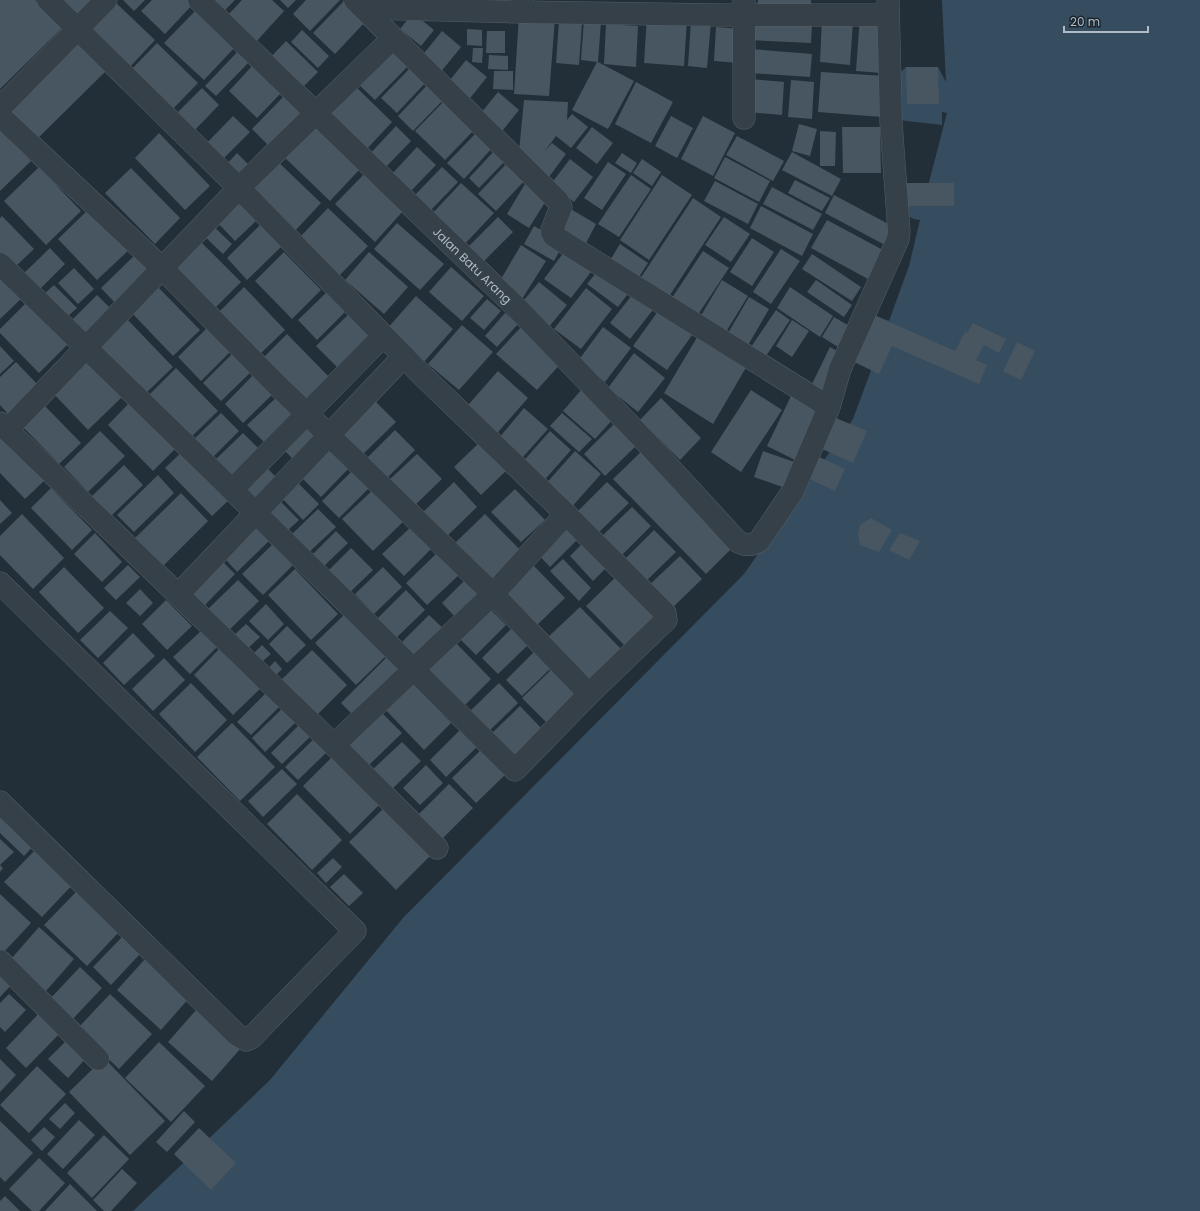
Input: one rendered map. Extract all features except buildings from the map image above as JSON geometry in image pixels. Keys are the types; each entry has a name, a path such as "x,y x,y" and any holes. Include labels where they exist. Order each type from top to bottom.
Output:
{"street":[{"path":"0,264 256,513 515,770 589,694 664,622 666,616 665,613 566,514 383,336 239,188 48,0"},
{"path":"0,108 106,0"},
{"name":"Jalan Batu Arang","path":"199,0 516,307 652,449 737,541 747,545 754,544 759,541 793,492 829,407"},
{"path":"360,4 888,8 892,122 899,232 898,239 840,368 829,407 554,236 552,230 561,207 558,201 360,4"},
{"path":"744,7 744,118"},
{"path":"393,38 239,188 86,347 3,427 334,745 437,848"},
{"path":"0,116 162,268 307,414 493,594 589,694"},
{"path":"232,490 383,336"},
{"path":"178,595 404,356"},
{"path":"334,745 493,594 566,514"},
{"path":"0,583 355,931 250,1038 246,1040 237,1035 0,802"},
{"path":"0,961 98,1059"}],"water":[{"path":"942,0 1200,0 1200,1211 133,1211 270,1080 403,918 744,574 853,419 882,341 869,313 889,321 909,266 920,220 914,219 902,213 902,190 927,190 947,113 942,112 942,125 899,120 895,71 902,71 906,67 938,67 946,82"}]}
